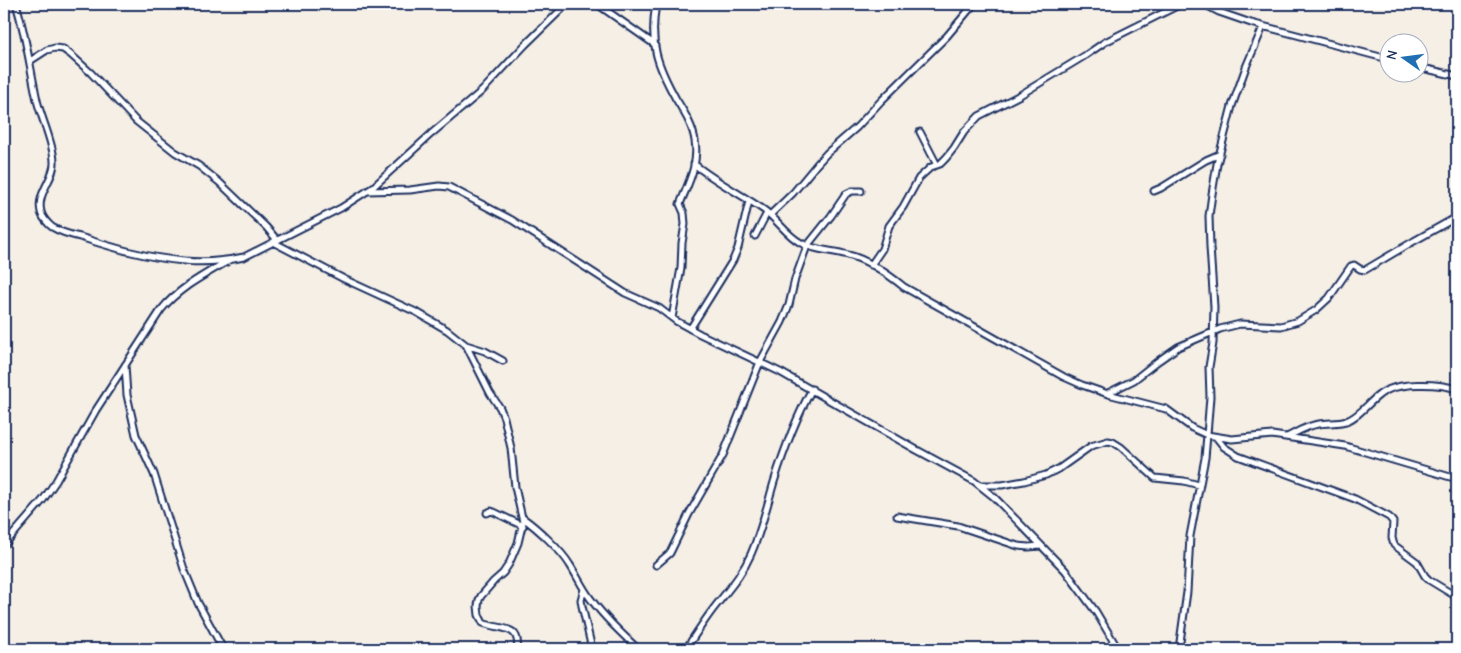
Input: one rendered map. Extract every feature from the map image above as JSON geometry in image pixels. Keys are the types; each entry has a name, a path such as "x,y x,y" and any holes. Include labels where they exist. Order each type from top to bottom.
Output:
{"street":[{"path":"16,4 30,61 37,101 54,160 54,166 41,200 41,212 47,222 53,228 67,233 134,253 186,261 231,260 244,257 341,208 367,191 482,91 567,4"},
{"path":"597,4 654,44"},
{"path":"656,4 652,20 654,44 660,67 692,128 695,142 694,164 688,187 680,204 684,213 685,224 681,268 672,318"},
{"path":"755,236 768,214 793,194 822,158 857,127 880,101 947,36 974,4"},
{"path":"871,265 882,249 889,226 920,178 925,172 946,158 964,132 979,116 1020,95 1105,42 1181,4"},
{"path":"1204,4 1219,12 1263,27 1378,56"},
{"path":"1179,649 1187,592 1190,536 1205,458 1210,397 1209,367 1213,343 1214,308 1210,247 1212,194 1227,120 1238,86 1263,27"},
{"path":"30,61 47,50 63,49 91,73 136,121 175,152 199,166 218,182 266,227 275,241 344,279 418,313 466,344 485,351 503,361"},
{"path":"1428,69 1457,76"},
{"path":"920,132 937,165"},
{"path":"1154,191 1206,160 1220,154"},
{"path":"694,164 768,214 794,238 807,246 819,250 851,255 871,265 889,275 904,287 1064,377 1082,385 1108,394 1166,409 1192,428 1207,435 1232,439 1272,435 1355,448 1457,479"},
{"path":"367,191 449,187 512,220 625,292 659,308 690,329 760,362 980,485 994,497 1064,570 1096,612 1118,649"},
{"path":"656,565 670,553 689,514 723,455 760,362 789,305 795,279 807,246 846,194 852,191 860,191"},
{"path":"690,329 733,260 738,248 749,201"},
{"path":"1108,394 1134,380 1178,348 1230,325 1281,326 1298,321 1316,310 1329,298 1351,266 1354,265 1365,270 1457,217"},
{"path":"4,545 52,487 96,410 148,328 168,302 198,279 231,260"},
{"path":"466,344 504,418 511,448 515,487 523,518 523,526 518,543 509,564 504,573 481,596 478,606 479,615 483,622 515,634 518,638 517,649"},
{"path":"125,364 127,395 136,434 154,474 184,569 198,603 222,649"},
{"path":"1286,437 1317,424 1348,420 1388,389 1419,385 1445,386 1457,389"},
{"path":"686,649 705,620 738,579 751,555 767,512 784,454 804,404 812,390"},
{"path":"1215,437 1224,447 1238,456 1355,499 1390,517 1394,522 1392,538 1394,545 1417,562 1429,580 1457,598"},
{"path":"980,485 1002,485 1046,475 1060,468 1091,446 1111,441 1121,447 1155,478 1184,481 1199,485"},
{"path":"487,513 494,512 523,526"},
{"path":"897,516 958,526 1018,546 1041,546"},
{"path":"523,518 539,531 569,564 584,589 611,623 638,649"},
{"path":"584,589 581,600 592,649"}]}
